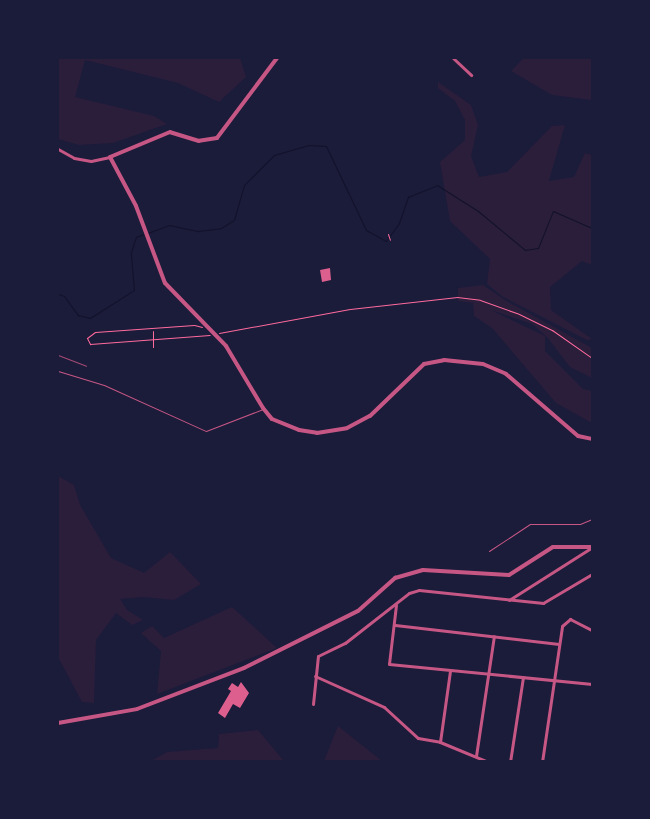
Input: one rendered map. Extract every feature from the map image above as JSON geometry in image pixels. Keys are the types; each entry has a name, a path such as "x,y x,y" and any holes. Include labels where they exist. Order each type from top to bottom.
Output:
{"street":[{"path":"58,149 74,158 91,161 110,157 170,132 199,141 218,138 277,58"},
{"path":"453,58 471,75"},
{"path":"110,157 144,226 165,283 224,344 263,408 272,419 299,430 317,432 346,428 370,416 424,364 444,360 483,364 506,374 578,436 592,439"},
{"path":"58,723 138,709 244,668 358,611 395,578 423,570 509,574 553,547 592,547"},
{"path":"509,600 592,547"},
{"path":"313,704 318,656 345,643 396,603 419,590 543,603 592,574"},
{"path":"396,603 389,664 592,684"},
{"path":"542,762 562,626 570,619 592,630"},
{"path":"394,625 559,644"},
{"path":"476,756 491,673 494,636"},
{"path":"440,742 450,671"},
{"path":"315,676 384,707 418,738 440,742 488,762"},
{"path":"510,762 523,677"}],"lane":[{"path":"58,371 104,385 206,431 263,408"},
{"path":"488,551 530,524 580,524 592,519"}],"path":[{"path":"388,234 390,240"},
{"path":"208,327 194,325 95,332 87,338 90,344 206,335 401,301 419,302 457,297 480,300 519,314 552,330 592,358"},
{"path":"153,331 153,347"}],"shaded area":[{"path":"58,58 240,58 246,77 219,102 178,83 85,60 75,97 154,116 167,124 113,143 79,145 58,139"},
{"path":"524,58 592,58 592,100 552,95 511,71"},
{"path":"438,82 471,105 478,125 471,156 479,177 507,172 552,126 565,125 549,181 574,177 585,153 592,155 592,265 582,261 550,287 551,310 592,339 587,340 503,297 487,284 490,259 450,221 440,162 465,140 465,120 455,101 438,88"},
{"path":"483,285 505,300 592,348 592,378 570,367 547,337 532,324 491,310 545,336 545,351 583,389 592,391 592,423 556,403 492,328 474,316 473,303 458,301 458,288"},
{"path":"58,476 74,485 80,505 111,558 144,573 170,552 201,584 174,600 143,597 120,599 127,610 143,620 132,625 116,613 96,640 94,703 82,702 58,657"},
{"path":"232,607 277,648 157,694 161,651 141,633 152,626 164,638"},
{"path":"338,726 382,761 324,761"},
{"path":"258,730 284,761 151,761 167,752 218,748 219,734"}],"building":[{"path":"330,268 331,280 322,282 320,270"},
{"path":"241,682 249,693 240,708 233,704 225,718 218,713 231,691 228,689 232,683 238,687"}],"waterway":[{"path":"148,233 169,225 198,231 221,228 234,220 244,185 274,155 309,145 326,146 366,230 386,241 399,223 408,197 437,185 478,211 525,250 538,248 553,211 592,228"},
{"path":"58,294 64,296 78,315 90,318 134,290 131,252 136,237 144,234"}],"railway":[{"path":"58,355 86,366"}]}
